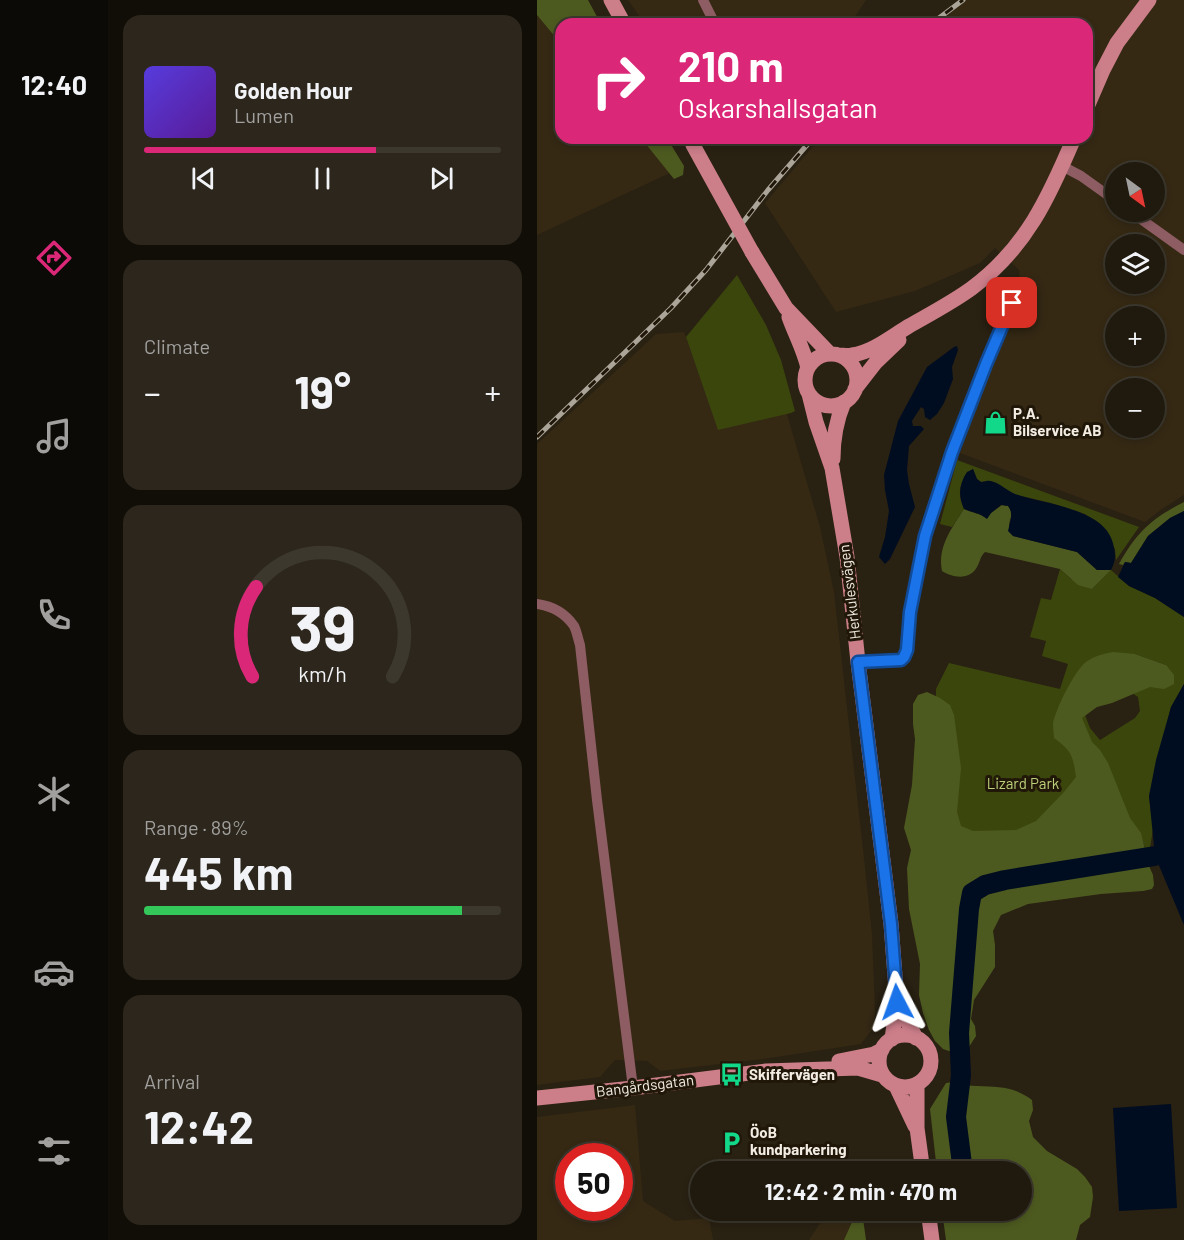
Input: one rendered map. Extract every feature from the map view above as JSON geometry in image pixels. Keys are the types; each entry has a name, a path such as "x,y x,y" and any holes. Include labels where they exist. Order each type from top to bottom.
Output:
{"main road":[{"path":"611,0 621,18"},
{"path":"1093,92 1117,43 1149,0"},
{"path":"693,144 752,252 786,308 808,368 805,381 809,394 821,404 836,405 850,397 876,362 891,347 972,288 997,267 1022,240 1047,199 1071,144"},
{"path":"808,368 818,357 834,354 852,355 867,351 945,306"},
{"path":"786,308 834,354 846,359 852,365 857,381 855,390"},
{"name":"Herkulesvägen","path":"809,394 832,468 847,557 891,924 897,1002 887,1044"},
{"name":"Herkulesvägen","path":"832,468 833,437 844,402"},
{"name":"Herkulesvägen","path":"897,1002 916,1038"},
{"path":"898,1036 916,1038 929,1052 931,1062 929,1071 917,1084 905,1088 896,1086 882,1075 879,1059 887,1044 898,1036"},
{"name":"Bangårdsgatan","path":"789,1070 856,1059 874,1054 887,1044"},
{"name":"Bangårdsgatan","path":"537,1098 754,1072 858,1068 882,1075"},
{"path":"917,1084 917,1128 922,1161"},
{"path":"896,1086 917,1128"},
{"path":"929,1221 932,1240"}],"street":[{"path":"703,0 712,18"},
{"path":"1062,166 1105,193"},
{"path":"1145,222 1184,250"},
{"path":"858,662 901,660 904,657 925,536 952,452 1014,300"},
{"path":"542,604 560,612 574,627 580,645 633,1088"}],"shaded area":[{"path":"628,0 866,0 854,18 641,18"},
{"path":"958,0 1184,0 1184,495 1145,522 960,453 991,367 1021,297 1019,270 995,248 980,263 915,291 836,312 765,203 815,144 1093,144 1093,18 938,18"},
{"path":"537,15 555,37 555,144 646,144 670,173 537,235"},
{"path":"684,332 719,428 784,404 820,527 834,592 863,849 872,934 874,1027 861,1044 763,1059 660,1071 647,1061 615,1060 600,1077 537,1085 537,444 656,334"},
{"path":"635,1105 643,1201 675,1221 710,1221 713,1240 537,1240 537,1117"},
{"path":"821,1221 854,1221 845,1240 809,1240"}],"green space":[{"path":"537,0 588,0 598,18 555,18 555,37 537,15"},
{"path":"646,144 671,144 684,166 683,175 674,179"},
{"path":"737,275 766,325 781,360 795,411 718,430 686,337"},
{"path":"957,460 1139,527 1116,560 1115,549 1102,526 1085,514 1013,494 991,481 981,482 977,479 973,469 965,479 960,492 964,509 952,527 940,524"},
{"path":"1184,502 1184,511 1170,518 1148,536 1131,563 1119,564 1132,543 1146,527"},
{"path":"1002,505 1008,506 1011,512 1009,527 1013,536 1077,552 1097,570 1111,570 1092,589 1078,585 1060,569 985,552 971,574 961,577 942,571 944,546 950,531 964,509 987,518"},
{"name":"Lizard Park","path":"1060,569 1071,579 1092,589 1111,570 1129,586 1155,598 1184,617 1184,684 1171,707 1149,796 1153,829 1150,848 1145,848 1140,833 936,880 936,689 949,663 1060,689 1068,664 1042,656 1046,641 1030,637 1041,598 1051,600","holes":["1135,654 1166,665 1126,689 1138,697 1140,711 1135,718 1100,740 1090,728 1085,715 1088,696"]},
{"path":"1113,652 1135,654 1166,665 1174,675 1174,684 1164,689 1150,687 1097,707 1082,718 1092,742 1108,763 1130,818 1141,833 1154,885 1152,889 1143,891 1028,904 1001,915 993,931 995,967 974,1000 971,1019 975,1026 976,1036 967,1050 955,1053 943,1049 935,1041 923,1013 919,995 920,964 909,909 907,868 911,850 904,828 912,785 915,739 913,704 918,695 927,692 950,705 954,715 961,768 957,812 961,826 973,831 1016,830 1036,821 1076,777 1071,754 1054,738 1053,724 1057,710 1082,666 1092,658"},
{"path":"946,1083 1006,1088 1032,1100 1033,1110 1029,1121 1033,1137 1047,1151 1077,1169 1092,1187 1090,1217 1080,1225 1076,1240 946,1240 943,1221 1032,1221 1032,1161 936,1161 930,1109"},
{"path":"853,1221 863,1221 866,1240 844,1240"}],"water":[{"path":"957,346 958,350 952,367 953,379 944,403 930,420 925,417 924,409 921,407 912,421 913,426 921,426 924,429 909,446 907,470 915,507 890,559 885,564 879,557 889,511 884,475 898,421 927,367"},
{"path":"973,469 977,479 981,482 993,482 1015,494 1074,510 1101,524 1110,535 1114,548 1115,559 1111,570 1097,570 1077,552 1013,536 1008,531 1011,515 1008,506 1001,505 987,519 964,509 960,494 961,485 967,472"},
{"path":"1184,511 1184,617 1155,598 1129,586 1118,577 1125,562 1131,563 1148,536 1170,518"},
{"path":"1184,684 1184,925 1155,856 1149,796 1156,760 1171,707"},
{"path":"1171,1104 1177,1208 1119,1211 1113,1108"}],"waterway":[{"path":"962,1161 956,1117 961,1075 959,1033 972,893 985,885 1005,880 1155,856"}],"railway":[{"path":"939,18 963,0"},
{"path":"537,437 671,308 706,270 768,190 808,144"}],"place":[{"name":"P.A. Bilservice AB","path":"995,423"},
{"name":"Skiffervägen","path":"731,1075"},
{"name":"ÖoB kundparkering","path":"732,1142"}],"route":[{"path":"897,1002 891,924 858,662 901,660 904,657 925,536 952,452 1012,303"}]}
